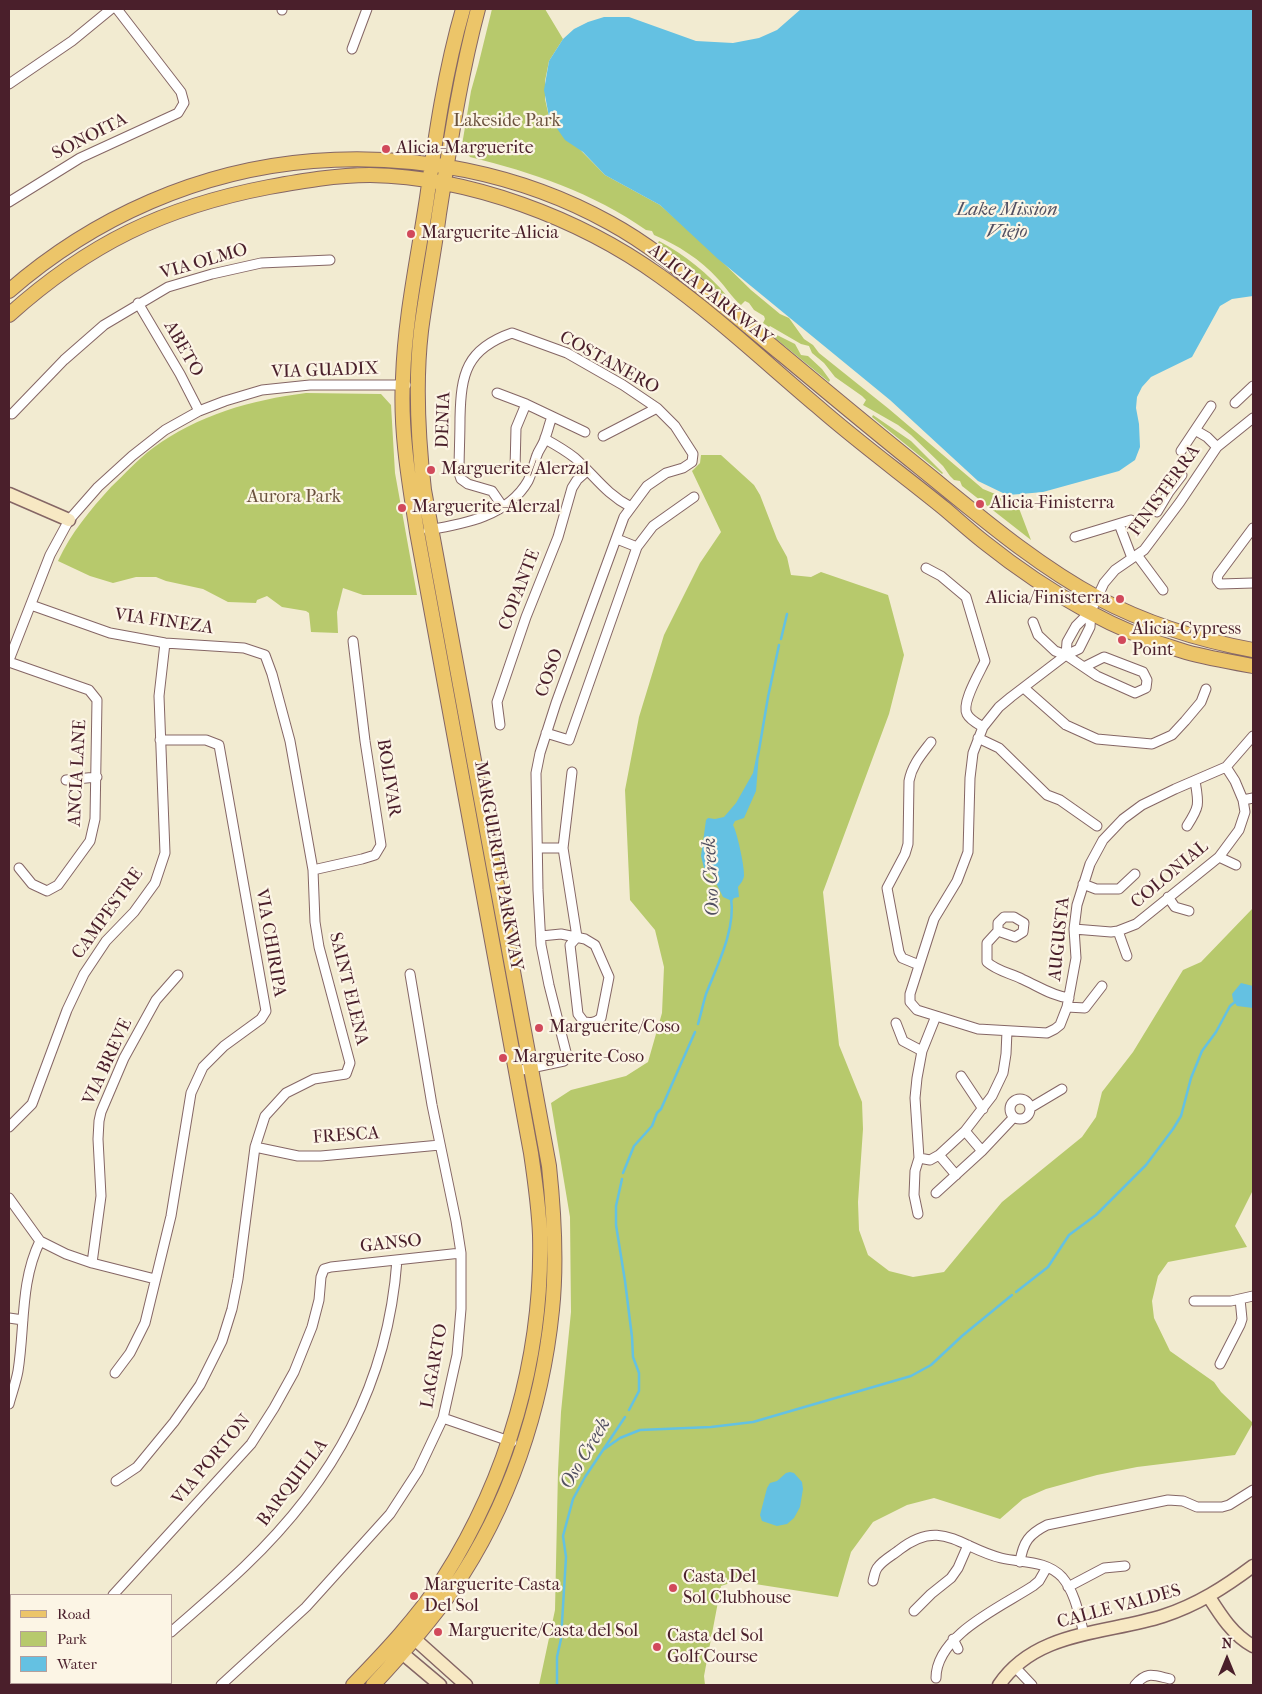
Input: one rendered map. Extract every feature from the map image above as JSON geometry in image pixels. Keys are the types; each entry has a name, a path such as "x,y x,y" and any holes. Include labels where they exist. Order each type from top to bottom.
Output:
{"main road":[{"name":"MARGUERITE PARKWAY","path":"372,1685 397,1649 404,1630 442,1580 468,1537 495,1482 527,1378 539,1293 540,1236 538,1201 531,1153 417,532 404,442 403,385 406,329 448,65 463,9"},
{"name":"MARGUERITE PARKWAY","path":"353,1685 397,1649 415,1639 453,1589 493,1520 524,1446 539,1392 553,1308 555,1260 554,1210 549,1166 432,529 419,447 421,332 465,57 478,9"},
{"name":"ALICIA PARKWAY","path":"9,291 50,257 119,215 149,201 204,182 263,167 332,160 396,160 489,175 546,193 593,214 641,241 687,276 955,496 1040,561 1098,598 1165,628 1203,640 1253,650"},
{"name":"ALICIA PARKWAY","path":"9,315 33,294 95,249 130,231 170,214 212,200 252,190 333,177 368,175 413,178 493,196 543,212 588,232 641,263 691,300 820,410 999,554 1054,591 1136,634 1187,652 1253,666"}],"street":[{"path":"9,84 72,41 111,9"},
{"name":"SONOITA","path":"9,202 80,158 178,114 184,103 181,92 117,9"},
{"path":"352,49 367,9"},
{"name":"VIA OLMO","path":"12,414 64,360 104,324 168,287 260,263 330,260"},
{"name":"ABETO","path":"138,303 200,411"},
{"name":"COSTANERO","path":"512,333 567,353 623,385 657,408 674,426 693,454 692,462"},
{"name":"DENIA","path":"503,506 492,491 468,484 461,479 459,473 460,393 468,366 483,348 497,338 512,333"},
{"name":"VIA GUADIX","path":"9,661 50,555 70,520 98,487 132,456 165,430 200,411 262,390 310,385 419,386"},
{"path":"1235,403 1253,388"},
{"path":"497,393 526,404 585,432"},
{"path":"515,469 516,428 526,404"},
{"path":"1181,451 1211,406"},
{"path":"603,436 657,408"},
{"path":"417,532 480,518 503,506 516,496 528,480 552,417"},
{"name":"FINISTERRA","path":"1091,612 1104,583 1115,570 1144,550 1180,502 1217,447 1253,418"},
{"path":"1195,430 1217,447"},
{"path":"545,439 569,454 609,494 631,507"},
{"name":"COSO","path":"516,1071 564,1061 568,1056 549,985 541,936 536,773 540,752 624,517 647,486 666,473 684,468 692,462"},
{"name":"COPANTE","path":"500,725 498,702 526,617 558,537 572,488 586,471"},
{"path":"1157,512 1182,475"},
{"path":"1169,492 1180,502"},
{"path":"9,494 70,520"},
{"path":"546,733 569,740 637,547 654,526 694,497"},
{"path":"1075,537 1131,520"},
{"path":"1119,524 1135,556 1163,590"},
{"path":"1253,528 1218,575 1217,580 1220,584 1253,584"},
{"path":"617,539 637,547"},
{"path":"926,568 941,576 966,597 985,661 969,695 966,710 969,717 982,727"},
{"name":"VIA FINEZA","path":"31,605 110,633 165,643 244,648 265,655"},
{"path":"1066,655 1067,642 1076,626 1091,612"},
{"path":"931,742 916,760 911,773 909,781 908,844 905,854 887,888 899,952 902,958 919,965 934,919 958,881 968,852 970,778 973,753 982,727 999,707 1066,655 1079,649 1090,627 1091,612"},
{"path":"1033,622 1038,635 1055,651 1066,655 1097,676 1135,693 1146,688 1147,680 1143,672 1104,657 1084,667"},
{"name":"BOLIVAR","path":"312,870 375,855 381,845 365,741 353,641"},
{"name":"CAMPESTRE","path":"9,1127 32,1104 67,1010 84,974 106,941 134,912 154,883 165,853 160,696 165,643"},
{"name":"SAINT ELENA","path":"116,1481 137,1467 174,1422 200,1385 222,1341 232,1309 238,1278 255,1147 265,1116 286,1092 314,1079 346,1074 350,1063 319,947 315,922 312,870 290,741 265,655"},
{"name":"ANCIA LANE","path":"9,661 89,690 97,700 95,819 90,841 58,886 47,891 32,884 19,868"},
{"path":"1024,688 1066,726 1097,739 1152,744 1172,735 1201,702 1206,689"},
{"name":"AUGUSTA","path":"919,965 910,994 910,1002 918,1010 978,1029 1047,1033 1055,1029 1060,1024 1068,1003 1076,958 1074,928 1077,905 1090,864 1101,843 1123,819 1142,805 1226,767 1253,736"},
{"path":"978,738 999,748 1047,795 1060,800 1097,826"},
{"name":"VIA CHIRIPA","path":"115,1373 130,1353 145,1323 171,1216 191,1094 204,1067 224,1046 261,1019 266,1011 219,745 206,740 160,740"},
{"name":"COLONIAL","path":"1074,928 1118,931 1136,924 1219,857 1238,830 1250,799 1226,767"},
{"path":"541,936 561,934 576,937 591,941 595,945 609,977 603,1012 601,1018 596,1022 584,1022 578,1014 570,944 576,937 562,848 572,772"},
{"path":"66,780 97,777"},
{"path":"1187,826 1197,811 1198,799 1194,781"},
{"path":"538,848 562,848"},
{"path":"1219,857 1236,865"},
{"path":"1083,884 1096,889 1119,889 1135,874"},
{"path":"1168,897 1175,907 1189,911"},
{"path":"998,931 987,944 987,962 992,966 1022,978 1068,1003 1085,1008 1102,986"},
{"path":"1118,931 1127,956"},
{"name":"LAGARTO","path":"221,1685 306,1607 390,1514 418,1472 443,1418 457,1355 461,1309 461,1253 410,974"},
{"name":"VIA BREVE","path":"92,1263 101,1196 99,1121 124,1058 156,1000 178,975"},
{"path":"918,1214 914,1195 919,1158 915,1098 922,1050 936,1016"},
{"path":"896,1023 903,1041 922,1050"},
{"path":"919,1158 930,1160 939,1155 965,1131 992,1096 1003,1073 1007,1031"},
{"path":"961,1076 982,1109"},
{"path":"1014,1117 1025,1118 1030,1112 1030,1108 1062,1089"},
{"path":"1014,1117 1011,1108 1016,1101 1023,1100 1030,1108"},
{"path":"936,1193 982,1151 1014,1117"},
{"path":"965,1131 982,1151"},
{"name":"FRESCA","path":"255,1147 298,1156 321,1156 440,1145"},
{"path":"939,1155 956,1175"},
{"path":"9,1198 40,1241 66,1254 92,1263 155,1280"},
{"path":"9,1404 18,1372 27,1277 33,1255 40,1241"},
{"name":"GANSO","path":"324,1270 331,1267 461,1253"},
{"name":"BARQUILLA","path":"172,1631 246,1566 302,1503 328,1469 353,1427 371,1385 395,1293 397,1260"},
{"name":"VIA PORTON","path":"114,1594 251,1444 294,1372 312,1327 324,1270"},
{"path":"1194,1301 1240,1299 1253,1296"},
{"path":"1220,1364 1242,1319 1240,1299"},
{"path":"9,1318 23,1320"},
{"path":"443,1418 524,1446"},
{"path":"1020,1562 1022,1548 1028,1539 1036,1530 1046,1524 1168,1500 1183,1501 1197,1507 1222,1507 1229,1505 1253,1490"},
{"path":"872,1581 878,1567 910,1542 921,1537 935,1535 955,1538 986,1554 1020,1562 1034,1562 1046,1567 1062,1578 1074,1600 1084,1634"},
{"path":"914,1611 930,1594 951,1578 958,1568 968,1545"},
{"path":"1068,1587 1104,1568 1126,1566"},
{"name":"CALLE VALDES","path":"999,1685 1015,1667 1043,1647 1084,1634 1162,1616 1209,1597 1253,1566"},
{"path":"936,1678 936,1668 940,1658 953,1639 966,1628 1033,1586 1039,1581 1046,1567"},
{"path":"1209,1597 1224,1621 1243,1640 1253,1646"},
{"path":"9,1625 10,1656"},
{"path":"404,1630 466,1685"},
{"path":"953,1639 958,1649"},
{"path":"397,1649 440,1685"},
{"path":"1015,1667 1032,1685"},
{"path":"1135,1685 1142,1678 1150,1675 1170,1679"}],"green space":[{"name":"Lakeside Park","path":"492,9 545,9 563,39 549,61 545,81 545,99 549,117 605,175 660,205 702,242 751,290 780,314 789,318 804,339 813,345 819,353 889,409 983,489 1017,503 1031,540 962,486 960,481 954,480 943,466 911,435 898,425 863,405 866,400 835,377 824,363 812,353 809,346 801,344 763,323 764,316 745,301 741,305 711,272 689,254 605,205 561,185 470,157 462,145 471,91"},
{"path":"659,241 696,265 727,296 658,243"},
{"path":"771,332 795,344 801,355 808,356 822,369 830,380 829,382 770,334"},
{"name":"Aurora Park","path":"306,393 381,394 391,405 395,473 417,595 363,595 343,588 337,612 338,633 311,632 309,613 282,607 267,596 257,600 256,603 228,602 203,589 156,577 136,577 113,583 90,576 58,561 81,522 111,487 153,448 170,436 188,426 226,411 265,400"},
{"path":"873,415 911,441 943,473 872,417"},
{"path":"701,455 721,455 754,485 760,495 777,539 787,557 791,575 811,577 821,572 888,595 904,655 889,714 823,892 839,1045 862,1102 863,1129 858,1202 859,1230 868,1255 889,1271 913,1277 944,1272 1002,1202 1082,1137 1096,1117 1102,1092 1133,1052 1183,970 1201,962 1253,908 1253,1190 1235,1226 1247,1247 1168,1262 1158,1276 1152,1301 1154,1318 1170,1351 1214,1382 1221,1392 1253,1423 1235,1455 1137,1467 1097,1475 1046,1489 1023,1499 1000,1519 934,1498 907,1505 873,1522 851,1552 838,1597 736,1581 721,1586 704,1676 705,1685 539,1685 555,1610 561,1412 571,1312 570,1217 551,1103 571,1090 626,1076 648,1062 662,1013 664,967 655,930 630,900 625,790 639,717 664,635 700,563 721,532 692,471 700,463"}],"water":[{"name":"Lake Mission Viejo","path":"801,9 1253,9 1253,296 1232,299 1220,306 1192,357 1151,377 1142,387 1137,397 1136,408 1140,447 1135,460 1119,471 1043,492 1007,495 978,481 890,400 718,259 660,205 605,175 583,152 565,140 549,117 544,90 549,61 563,39 574,29 588,22 604,17 629,17 696,41 733,43 759,38 777,30"},
{"path":"757,753 759,754 756,791 744,818 735,821 733,825 737,835 744,876 738,887 739,897 734,898 732,901 723,897 712,875 704,868 701,856 706,820 708,818 724,817 736,803 753,773"},
{"path":"1241,983 1253,986 1253,1008 1237,1006 1233,1000 1232,994"},
{"path":"790,1472 794,1473 802,1482 803,1489 800,1507 794,1518 787,1524 777,1526 762,1521 760,1515 767,1488 770,1483 777,1481"}],"waterway":[{"name":"Oso Creek","path":"781,639 787,614"},
{"name":"Oso Creek","path":"758,756 779,645"},
{"name":"Oso Creek","path":"698,1024 706,994 728,935 732,910 731,898"},
{"path":"1016,1292 1048,1267 1069,1235 1096,1215 1146,1165 1181,1116 1191,1078 1202,1051 1216,1032 1230,1006 1235,1002"},
{"name":"Oso Creek","path":"623,1173 634,1146 652,1126 657,1113 661,1109 695,1032"},
{"name":"Oso Creek","path":"622,1179 616,1206 616,1225 625,1281 633,1357 639,1373 639,1391 629,1410"},
{"path":"603,1450 620,1438 640,1430 711,1427 753,1422 911,1376 931,1365 962,1336 1012,1295"},
{"name":"Oso Creek","path":"557,1685 557,1657 561,1639 566,1557 563,1536 573,1499 585,1477 625,1417"}],"place":[{"name":"Alicia-Marguerite","path":"386,149"},
{"name":"Marguerite-Alicia","path":"411,234"},
{"name":"Marguerite/Alerzal","path":"431,470"},
{"name":"Alicia-Finisterra","path":"980,504"},
{"name":"Marguerite-Alerzal","path":"402,508"},
{"name":"Alicia/Finisterra","path":"1120,599"},
{"name":"Alicia-Cypress Point","path":"1122,640"},
{"name":"Marguerite/Coso","path":"539,1028"},
{"name":"Marguerite-Coso","path":"503,1058"},
{"name":"Casta Del Sol Clubhouse","path":"673,1588"},
{"name":"Marguerite-Casta Del Sol","path":"414,1596"},
{"name":"Marguerite/Casta del Sol","path":"438,1632"},
{"name":"Casta del Sol Golf Course","path":"657,1647"}]}
